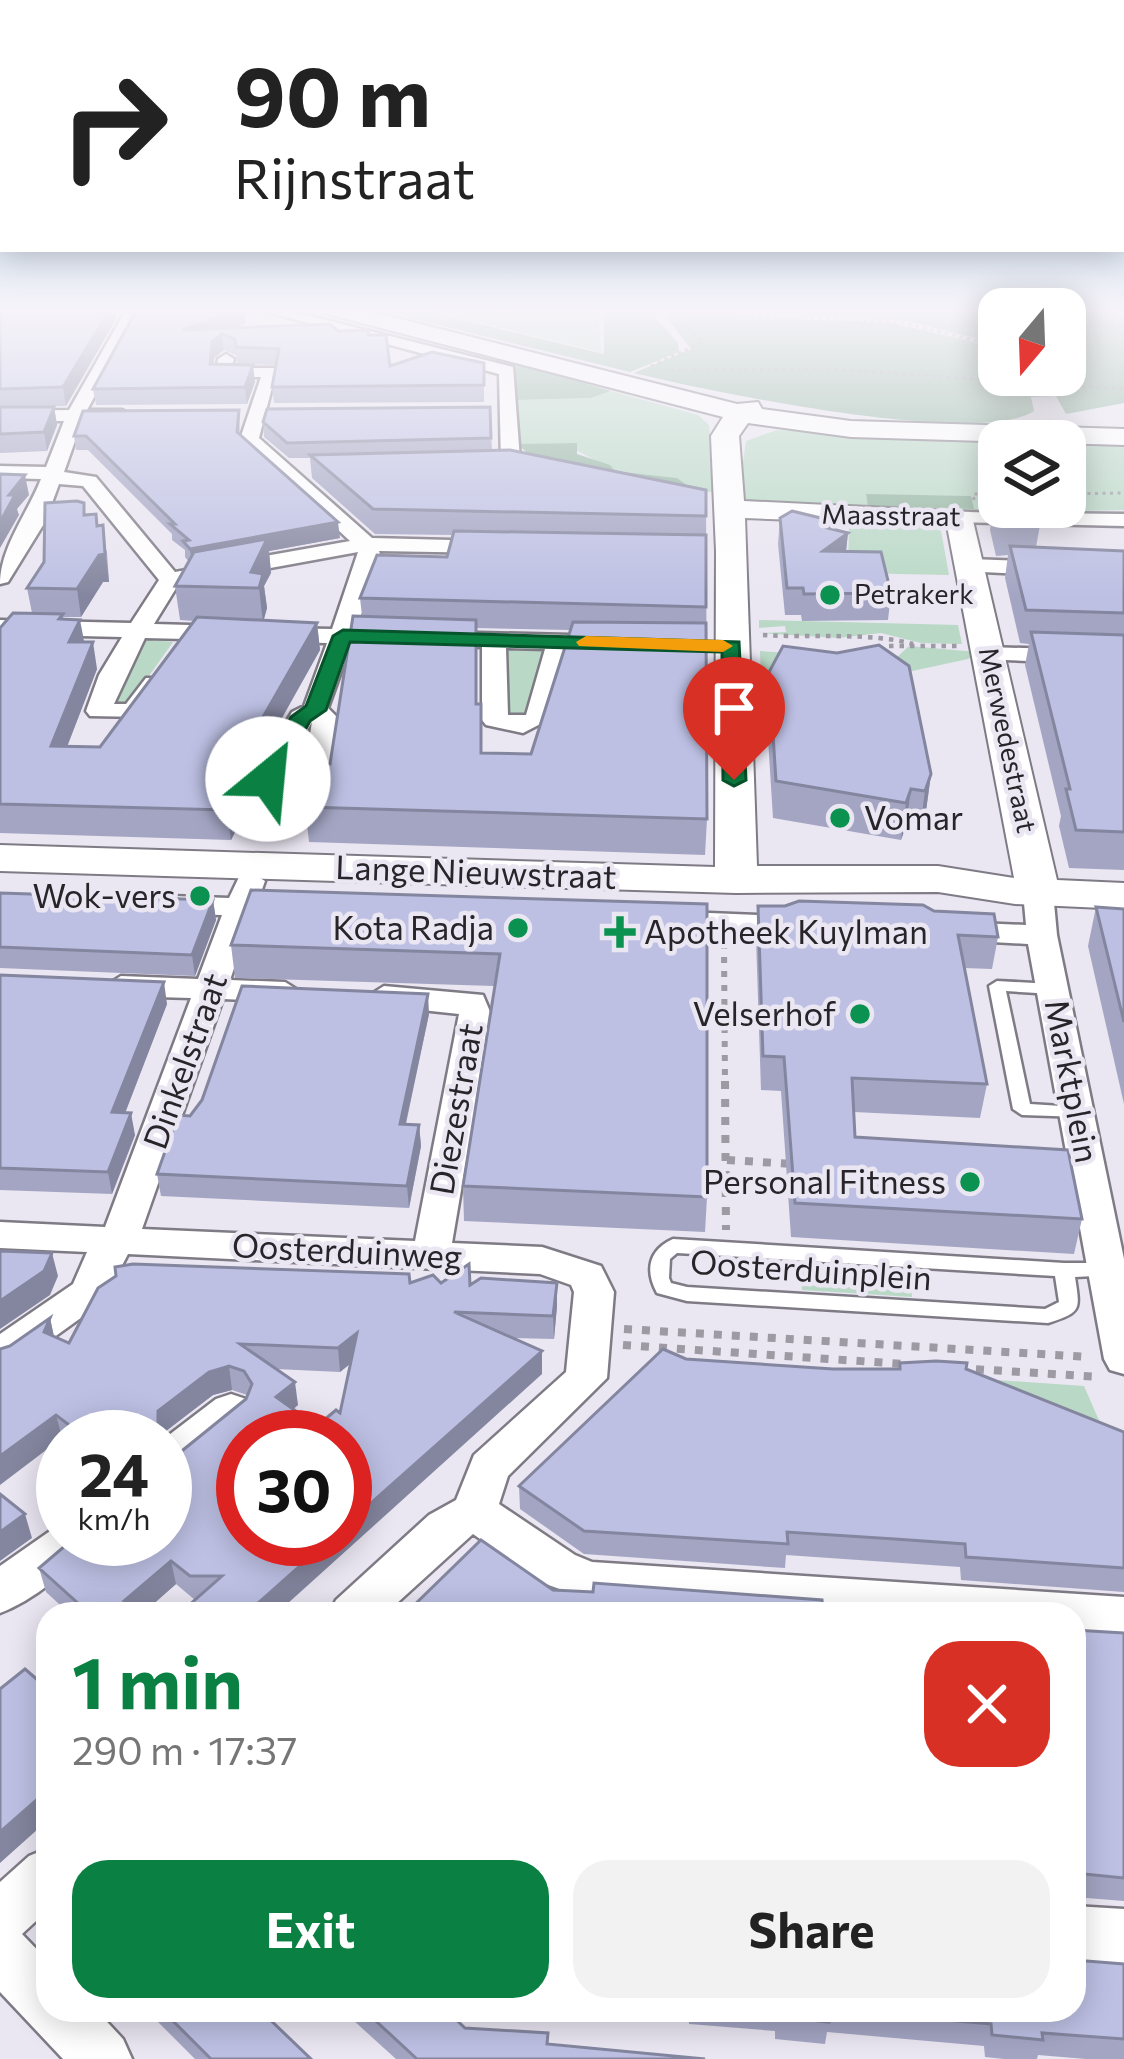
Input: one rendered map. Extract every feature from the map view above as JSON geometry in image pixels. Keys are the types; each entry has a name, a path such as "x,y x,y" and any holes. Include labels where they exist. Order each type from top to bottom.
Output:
{"street":[{"path":"0,577 26,537 81,405"},
{"path":"260,405 249,439 365,544 370,557 315,710"},
{"path":"508,405 504,464 567,475"},
{"path":"726,405 851,429 1124,437"},
{"path":"485,411 508,411"},
{"path":"736,880 721,507 728,447 755,412"},
{"path":"235,414 280,414"},
{"path":"0,416 143,415"},
{"path":"280,469 323,468"},
{"path":"0,472 89,481 170,580"},
{"name":"Maasstraat","path":"721,507 1124,520"},
{"name":"Merwedestraat","path":"960,518 1006,728 1032,906"},
{"path":"0,536 26,537"},
{"path":"178,651 133,712 99,711 128,638 170,580 365,544 526,547"},
{"path":"970,566 1124,572"},
{"path":"0,627 138,630 178,651 343,636 644,644"},
{"path":"494,640 495,720 523,725 537,719 560,642"},
{"path":"987,650 1124,658"},
{"name":"Lange Nieuwstraat","path":"0,858 736,880 898,894 997,895 1032,906 1124,896"},
{"path":"131,903 245,894 310,909"},
{"name":"Dinkelstraat","path":"0,1355 85,1297 119,1240 245,894"},
{"path":"930,930 1032,906"},
{"name":"Marktplein","path":"1032,906 1114,1281 1112,1358"},
{"path":"631,919 781,925"},
{"name":"Diezestraat","path":"94,985 472,1002 476,1014 431,1256"},
{"name":"Oosterduinweg","path":"0,1235 568,1266 587,1276 594,1292 589,1349"},
{"path":"366,1602 445,1528 475,1511 489,1467 589,1349"},
{"path":"192,1441 216,1422"},
{"path":"475,1511 578,1578 821,1602"},
{"path":"0,1593 36,1564"},
{"path":"1086,1615 1124,1617"},
{"path":"0,1918 36,1885"},
{"path":"1086,1934 1124,1936"},
{"path":"0,1952 36,1990"},
{"path":"68,2022 103,2059"}],"lane":[{"path":"1053,989 997,986 1022,1109 1078,1113"},
{"name":"Oosterduinplein","path":"1064,1270 1069,1304 1048,1316 687,1294 660,1284 661,1257 668,1249 1064,1270 1114,1281"}],"path":[{"path":"1086,494 1124,493"},
{"path":"724,642 888,635 913,644"},
{"path":"889,646 987,650"},
{"path":"267,850 284,803 297,804"},
{"path":"723,922 726,1249"},
{"path":"727,1160 795,1164"},
{"path":"589,1349 1112,1358"},
{"path":"589,1349 915,1365"},
{"path":"938,1366 1124,1379"}],"green space":[{"path":"516,405 662,405 698,415 709,425 717,492 696,492 677,478 615,471 576,450 517,444"},
{"path":"791,405 1033,405 1034,411 978,422 902,420"},
{"path":"1061,405 1113,405 1066,414"},
{"path":"777,430 978,442 978,515 960,515 959,509 973,509 970,496 866,495 869,507 955,509 956,515 744,504 741,477 746,441"},
{"path":"577,443 577,454 615,471 677,478 694,490 530,456 518,444"},
{"path":"1086,445 1124,446 1124,510 1086,511"},
{"path":"866,494 971,496 974,509 868,507"},
{"path":"849,523 940,525 949,575 848,573"},
{"path":"759,620 958,625 962,644 921,643 881,633 838,638 759,633 786,632 785,626 759,628"},
{"path":"142,639 173,642 129,704 112,706"},
{"path":"909,646 977,652 968,659 843,686 761,676 760,651 894,660"},
{"path":"505,650 544,651 526,718 506,716"},
{"path":"801,1263 910,1269 912,1297 802,1290"},
{"path":"994,1383 1084,1386 1101,1425"}],"building":[{"path":"0,407 54,407 44,432 0,434"},
{"path":"490,407 491,438 287,443 263,422 267,409"},
{"path":"239,410 237,432 338,522 190,549 183,541 189,540 170,524 175,524 86,436 74,436 83,411"},
{"path":"510,450 706,490 706,516 373,509 310,455"},
{"path":"0,474 25,475 9,495 15,495 0,522"},
{"path":"45,503 84,503 84,515 96,514 97,526 103,525 105,554 99,555 77,589 27,588 44,562"},
{"path":"792,511 837,522 828,528 848,533 823,551 881,552 891,593 804,594 803,588 787,588 780,518"},
{"path":"454,531 706,535 706,607 360,598 377,555 447,557"},
{"path":"267,539 251,572 263,574 259,588 175,586 194,552"},
{"path":"1010,546 1124,551 1124,613 1026,610"},
{"path":"13,613 63,614 59,619 80,620 69,642 93,642 51,746 100,747 197,617 317,623 235,766 250,767 227,810 0,804 0,628"},
{"path":"353,616 476,620 481,753 531,754 573,622 706,623 707,819 305,807 314,764 330,764"},
{"path":"1031,632 1124,635 1124,832 1076,830"},
{"path":"879,645 909,666 931,774 925,791 911,789 906,803 776,781 769,672 783,646 837,653"},
{"path":"251,890 707,904 707,1197 463,1186 500,954 231,945"},
{"path":"0,893 213,900 192,955 0,947"},
{"path":"799,901 923,905 934,911 994,914 998,937 958,935 987,1084 852,1078 855,1137 1068,1150 1082,1219 795,1203 784,1057 763,1056 758,906"},
{"path":"1096,907 1124,909 1124,1022"},
{"path":"0,975 164,982 112,1112 131,1113 108,1172 0,1168"},
{"path":"242,986 428,994 400,1124 419,1125 407,1186 157,1174 178,1115 190,1116 202,1100"},
{"path":"0,1251 52,1253 44,1271 0,1301"},
{"path":"133,1264 409,1274 410,1283 433,1275 441,1283 469,1264 470,1285 481,1278 557,1283 553,1316 454,1312 542,1351 372,1502 372,1410 341,1410 357,1333 338,1348 240,1344 295,1382 276,1397 294,1410 232,1410 246,1399 252,1384 244,1371 229,1366 209,1372 159,1410 36,1410 36,1430 0,1456 0,1349 50,1318 44,1332 69,1343 98,1288 116,1276 115,1267"},
{"path":"663,1349 686,1359 833,1369 967,1363 966,1369 1124,1432 1124,1568 966,1557 965,1544 895,1539 787,1532 788,1544 584,1531 519,1486"},
{"path":"216,1423 216,1566 300,1566 259,1602 193,1602 222,1576 190,1576 177,1566 192,1566 192,1443"},
{"path":"0,1494 25,1514 0,1532"},
{"path":"481,1540 553,1590 593,1592 594,1583 822,1602 417,1602"},
{"path":"165,1566 125,1602 77,1602 39,1568"},
{"path":"1086,1631 1124,1633 1124,1878 1086,1874"},
{"path":"25,1669 36,1679 36,1800 0,1832 0,1689"},
{"path":"1086,1961 1124,1964 1124,2039 992,2035 991,2024 968,2022 1086,2022"},
{"path":"174,2022 272,2022 311,2059 211,2059"},
{"path":"377,2022 459,2022 465,2028 548,2033 547,2044 705,2059 417,2059"}],"slow traffic":[{"path":"586,642 723,646"}],"place":[{"name":"Petrakerk","path":"830,595"},
{"name":"Vomar","path":"840,818"},
{"name":"Wok-vers","path":"200,896"},
{"name":"Kota Radja","path":"518,928"},
{"name":"Apotheek Kuylman","path":"620,932"},
{"name":"Velserhof","path":"860,1014"},
{"name":"Personal Fitness","path":"970,1182"}],"route":[{"path":"268,779 302,717 315,710 343,636 732,646 734,780"}]}
